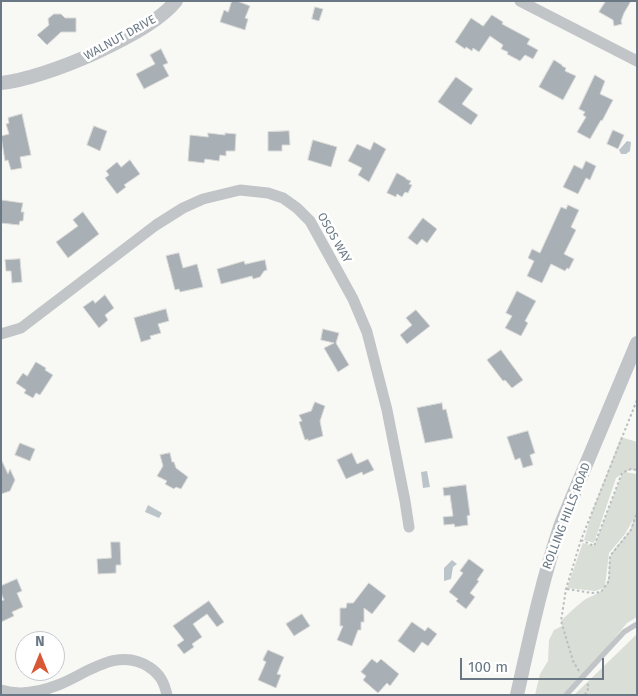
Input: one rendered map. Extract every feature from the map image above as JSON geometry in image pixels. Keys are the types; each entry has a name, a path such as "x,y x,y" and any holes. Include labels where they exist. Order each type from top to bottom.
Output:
{"street":[{"name":"WALNUT DRIVE","path":"1,83 17,82 87,57 156,20 176,1"},
{"path":"520,1 634,59 637,47"},
{"name":"OSOS WAY","path":"1,334 20,328 156,225 183,208 202,199 240,190 268,193 283,198 310,221 353,299 367,332 387,410 409,527"},
{"name":"ROLLING HILLS ROAD","path":"517,695 537,603 551,552 561,524 635,351"},
{"path":"1,690 25,694 34,692 59,685 112,660 130,660 144,664 157,672 164,682 167,695"}],"lane":[{"path":"566,695 624,632 637,624"}],"path":[{"path":"585,695 588,687 573,661 561,621 566,589 581,540 637,400"},
{"path":"581,540 594,546 622,472 637,470"},
{"path":"566,589 592,593 601,592 609,581 610,556 631,530 637,512"}],"shaded area":[{"path":"627,141 631,142 630,151 626,154 621,154 619,150"},
{"path":"621,437 637,442 637,470 624,472 637,474 637,617 627,623 583,676 564,695 535,695 540,674 548,661 549,640 554,630 562,626 561,621 585,599 604,588 595,591 567,588 583,543 594,546 622,474 616,478 594,543 584,540 593,509","holes":["633,520 632,525 611,555 608,579 605,586 609,553 625,534"]},
{"path":"427,471 430,487 423,488 421,472"},
{"path":"148,505 162,513 159,518 145,512"},
{"path":"452,560 457,564 453,567 451,579 444,581 444,568"},
{"path":"637,634 637,695 574,695"}],"building":[{"path":"232,1 250,6 245,18 248,19 245,30 220,22 224,10 228,12"},
{"path":"606,1 631,1 624,13 621,21 622,24 614,26 613,20 599,12"},
{"path":"315,7 323,9 319,21 312,19"},
{"path":"54,14 61,14 65,18 76,18 76,32 61,32 47,45 37,35 49,25 48,19"},
{"path":"492,15 503,22 502,24 530,39 527,44 538,50 533,59 525,55 520,61 501,49 503,45 490,36 479,52 473,48 472,51 466,47 465,49 455,42 471,18 483,26"},
{"path":"161,49 168,63 163,65 169,76 144,89 136,74 155,64 150,55"},
{"path":"554,60 566,68 565,71 576,76 563,100 539,87"},
{"path":"595,75 605,81 600,94 613,100 590,139 577,132 586,117 583,115 585,112 579,109"},
{"path":"456,77 473,89 462,104 478,115 471,125 438,102"},
{"path":"22,114 31,155 20,157 22,168 11,170 8,160 5,161 1,136 9,134 6,124 9,123 8,118"},
{"path":"94,126 107,131 100,151 87,145"},
{"path":"613,130 624,135 618,149 607,144"},
{"path":"289,131 290,145 282,145 282,151 268,151 268,132"},
{"path":"208,133 236,134 235,151 226,151 226,156 220,155 219,161 205,159 204,163 188,161 190,135 208,137"},
{"path":"313,140 337,147 331,167 308,160"},
{"path":"374,142 386,149 369,182 358,175 362,168 348,161 357,144 370,150"},
{"path":"130,160 140,174 124,185 126,187 117,194 105,178 109,175 106,171 117,162 121,167"},
{"path":"586,161 596,166 590,180 586,178 578,194 563,187 574,165 582,169"},
{"path":"397,173 411,181 409,184 412,185 408,193 405,192 402,197 397,194 396,197 387,193"},
{"path":"1,200 23,203 21,212 24,212 23,221 20,221 19,225 1,223"},
{"path":"568,205 579,210 571,227 576,230 564,254 574,259 569,269 567,268 565,271 551,264 542,283 527,276 534,261 528,258 532,249 540,253 561,207 566,209"},
{"path":"83,212 99,234 68,258 56,242 78,226 73,220"},
{"path":"423,218 437,229 427,243 422,239 417,245 408,238"},
{"path":"179,253 183,268 197,264 203,287 180,292 179,289 175,290 166,256"},
{"path":"20,259 22,282 12,283 11,271 6,271 5,260"},
{"path":"265,260 267,270 260,277 253,279 252,276 221,284 217,269 244,261 245,264"},
{"path":"517,291 536,301 525,321 528,323 521,336 505,328 512,316 506,313"},
{"path":"105,295 114,308 105,315 108,320 99,328 83,307 93,300 95,303"},
{"path":"166,309 169,321 158,324 161,333 150,336 151,339 141,342 134,318"},
{"path":"416,310 430,326 407,344 400,335 412,325 406,318"},
{"path":"323,329 339,333 336,343 349,365 338,372 324,348 334,343 321,340"},
{"path":"501,350 523,380 512,388 505,380 503,381 487,360"},
{"path":"36,362 53,375 40,395 36,393 33,398 24,393 26,390 16,383 23,373 27,376"},
{"path":"315,402 325,406 320,421 323,436 308,441 308,439 305,440 299,422 302,421 299,415 311,411"},
{"path":"442,403 443,410 446,409 453,438 425,443 417,408"},
{"path":"528,431 535,453 530,455 533,465 523,468 520,458 515,460 507,437"},
{"path":"20,443 35,449 30,461 15,455"},
{"path":"170,453 176,468 188,477 181,489 176,487 174,489 165,484 167,481 157,476 163,466 160,455"},
{"path":"352,453 357,464 368,459 374,470 363,475 362,472 346,479 337,460"},
{"path":"1,459 8,474 10,469 15,480 10,491 1,494"},
{"path":"466,485 470,515 467,516 468,525 455,527 454,524 444,525 443,517 453,516 450,495 444,496 443,488"},
{"path":"111,542 120,542 121,565 116,565 116,573 98,574 97,559 111,558"},
{"path":"469,559 484,570 470,593 475,597 466,609 449,592 463,573 460,571"},
{"path":"17,579 22,591 17,593 23,607 12,612 14,616 1,622 1,601 4,600 1,586"},
{"path":"369,583 386,596 372,614 364,608 364,622 361,622 361,630 358,630 352,646 337,640 343,626 340,626 340,608 346,608 347,603 353,603"},
{"path":"209,601 224,622 217,627 207,614 193,624 202,637 192,644 194,647 184,654 177,645 184,640 173,626"},
{"path":"302,614 310,626 294,636 286,624"},
{"path":"412,622 425,631 428,627 437,634 428,646 422,642 414,653 398,641"},
{"path":"268,650 284,657 277,674 281,675 276,688 258,680 266,662 263,660"},
{"path":"372,659 377,663 381,659 399,674 390,686 387,683 378,693 363,680 366,676 361,672"}]}
